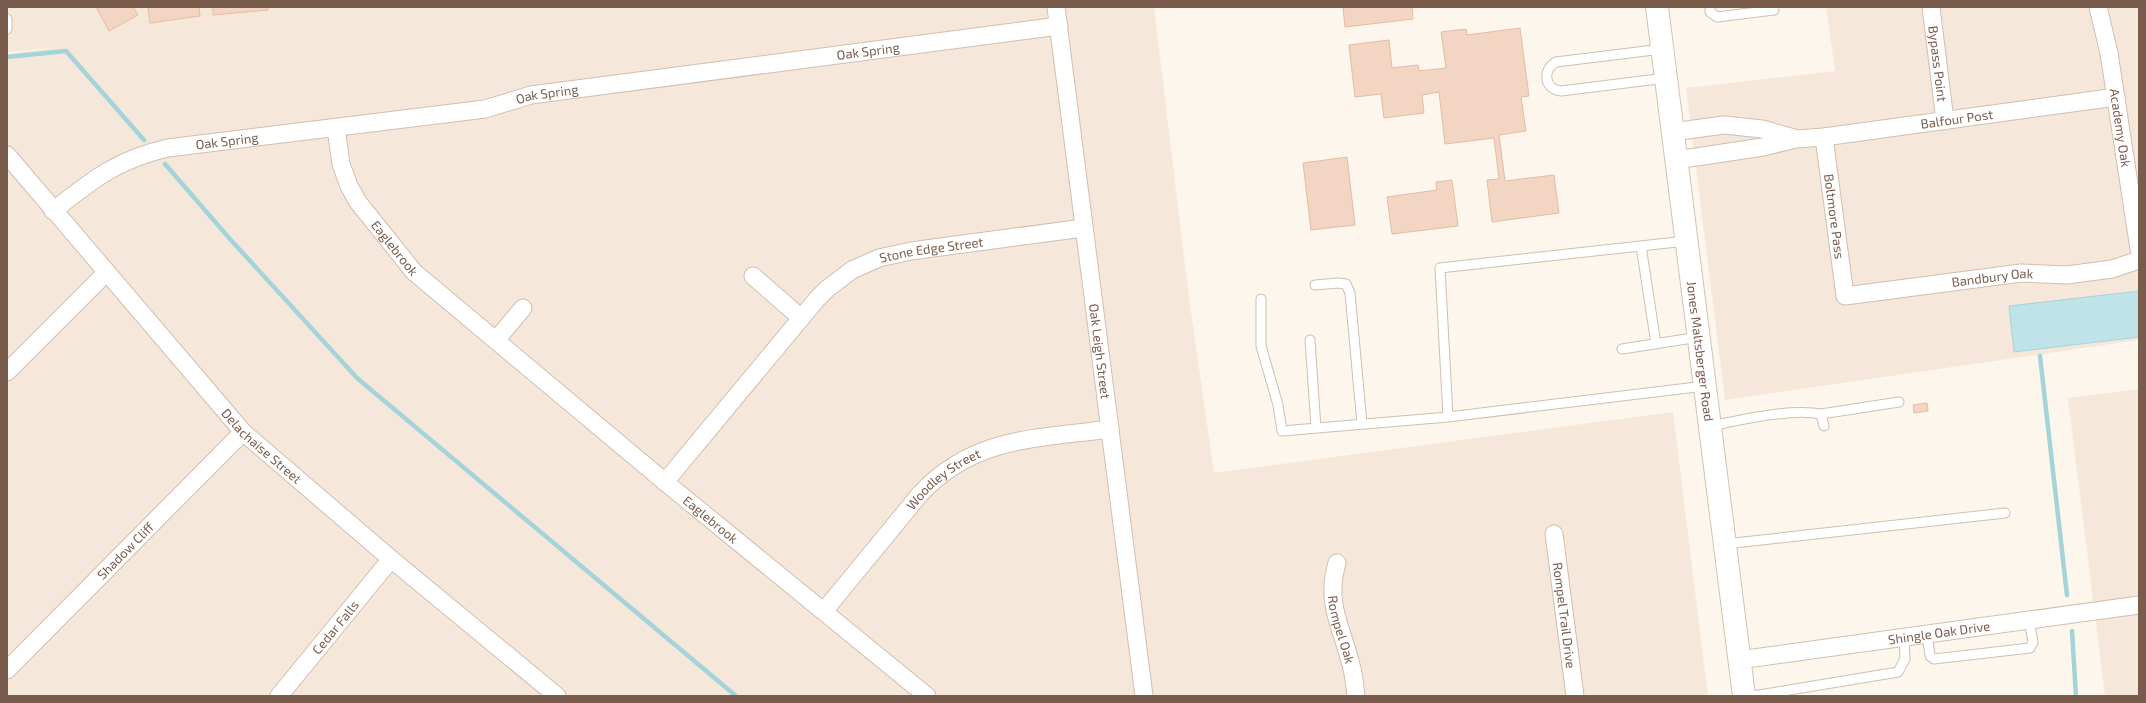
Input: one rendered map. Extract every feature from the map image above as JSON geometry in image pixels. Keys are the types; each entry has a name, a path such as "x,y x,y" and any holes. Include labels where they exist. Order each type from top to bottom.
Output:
{"main road":[{"name":"Jones Maltsberger Road","path":"1657,7 1744,696"}],"street":[{"name":"Oak Leigh Street","path":"1056,7 1083,228 1144,696"},
{"name":"Bypass Point","path":"1932,7 1945,120"},
{"name":"Academy Oak","path":"2098,7 2109,53 2139,250"},
{"name":"Oak Spring","path":"54,211 93,180 110,169 129,159 168,148 485,109 531,95 1059,26"},
{"name":"Balfour Post","path":"1676,160 1763,147 1796,139 1824,137 2116,97"},
{"name":"Balfour Post","path":"1672,132 1724,125 1762,130 1796,139"},
{"name":"Eaglebrook","path":"336,128 341,164 349,186 358,202 414,272 665,482 927,696"},
{"name":"Boltmore Pass","path":"1824,137 1846,296"},
{"name":"Delachaise Street","path":"7,155 243,432 554,695"},
{"name":"Stone Edge Street","path":"665,482 827,288 858,267 879,258 911,251 1083,228"},
{"name":"Bandbury Oak","path":"1846,296 2021,274 2067,275 2112,269 2139,260"},
{"path":"7,372 107,272"},
{"path":"753,276 801,318"},
{"path":"496,340 523,308"},
{"name":"Woodley Street","path":"824,611 921,492 932,481 957,462 986,449 1015,442 1110,429"},
{"name":"Shadow Cliff","path":"7,670 243,432"},
{"name":"Rompel Trail Drive","path":"1554,534 1575,696"},
{"name":"Cedar Falls","path":"279,696 391,558"},
{"name":"Rompel Oak","path":"1337,563 1334,575 1332,603 1338,628 1351,665 1356,696"},
{"name":"Shingle Oak Drive","path":"1739,660 2139,605"}],"lane":[{"path":"1710,7 1710,12 1717,17 1774,10"},
{"path":"7,19 7,29"},
{"path":"1662,49 1556,62 1549,68 1546,76 1549,85 1556,90 1561,91 1666,78"},
{"path":"1448,417 1440,268 1686,241"},
{"path":"1641,246 1656,344"},
{"path":"1315,285 1338,283 1346,284 1350,293 1362,424"},
{"path":"1261,299 1261,346 1278,405 1282,430 1448,417 1705,386"},
{"path":"1622,349 1699,337"},
{"path":"1310,340 1316,428"},
{"path":"1710,426 1760,417 1810,412 1821,414 1899,402"},
{"path":"1821,414 1824,426"},
{"path":"1725,544 2005,513"},
{"path":"1927,634 1930,656 1934,659 2030,648 2033,642 2029,620"},
{"path":"1753,696 1810,685 1898,672 1905,659 1904,637"}],"shaded area":[{"path":"7,7 1154,7 1189,298 1214,473 1673,412 1708,696 7,696 7,54 62,47 7,52"},
{"path":"1826,7 2139,7 2139,340 1725,400 1686,88 1835,71"},
{"path":"2139,389 2139,696 2105,696 2068,398"}],"water":[{"path":"2139,291 2139,337 2014,352 2009,306"}],"building":[{"path":"96,7 133,7 138,15 109,31"},
{"path":"148,7 199,7 200,16 150,23"},
{"path":"213,7 268,7 268,10 213,15"},
{"path":"1343,7 1412,7 1413,19 1345,27"},
{"path":"1520,28 1529,96 1521,97 1526,131 1499,135 1505,181 1554,175 1559,213 1492,222 1487,180 1499,179 1494,138 1445,144 1439,92 1422,95 1424,113 1384,118 1381,94 1355,97 1349,45 1389,40 1392,68 1418,65 1419,71 1446,68 1441,32 1466,29 1467,35"},
{"path":"1347,157 1355,225 1311,230 1303,163"},
{"path":"1452,180 1458,226 1392,234 1387,197 1437,190 1436,182"},
{"path":"1927,403 1928,411 1914,413 1913,405"}],"waterway":[{"path":"7,57 66,51 144,140"},
{"path":"165,164 230,239 357,378 736,696"},
{"path":"2040,356 2067,595"},
{"path":"2072,631 2076,696"}]}
